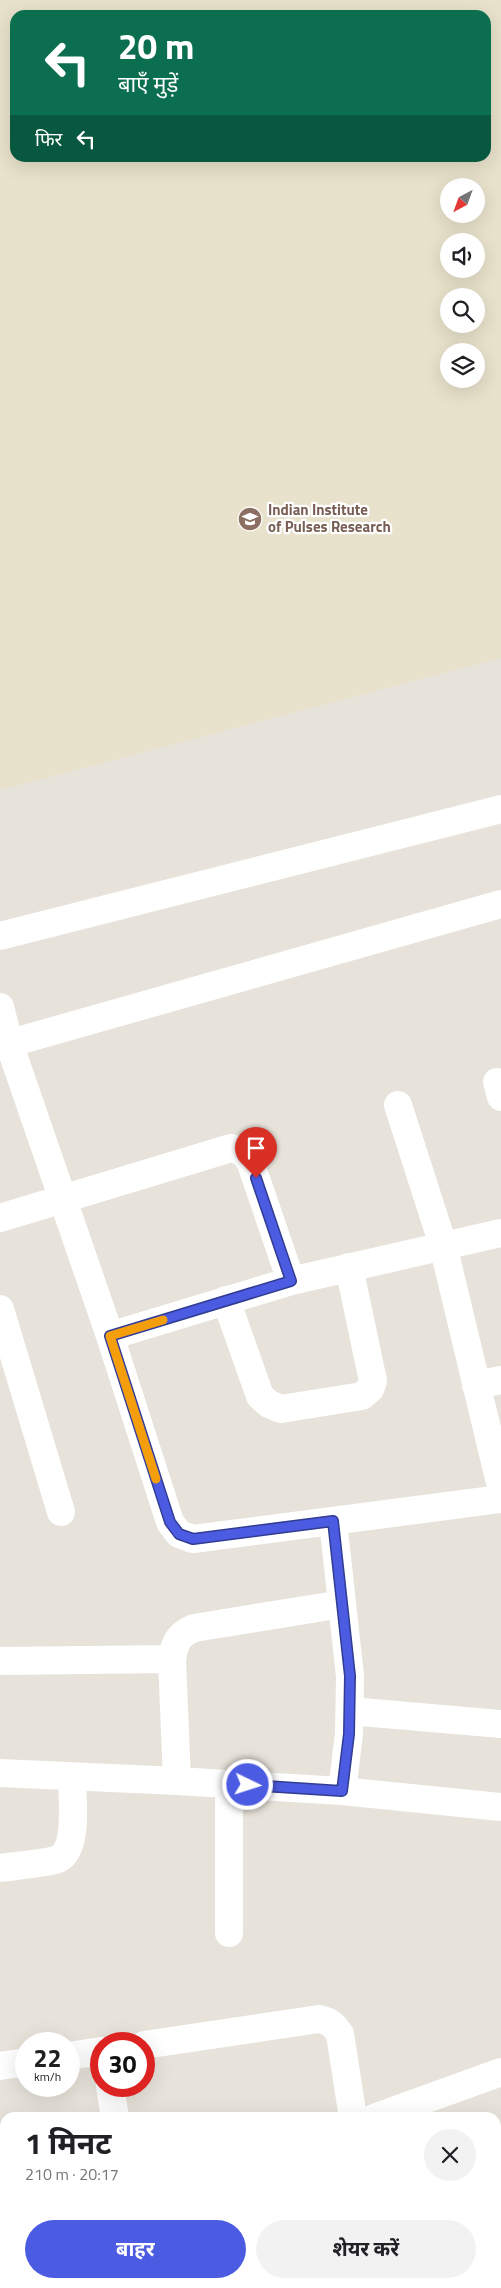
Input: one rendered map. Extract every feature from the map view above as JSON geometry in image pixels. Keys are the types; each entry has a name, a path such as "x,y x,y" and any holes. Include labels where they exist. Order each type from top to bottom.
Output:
{"street":[{"path":"0,936 501,809"},
{"path":"5,1044 501,904"},
{"path":"0,1007 5,1044 110,1336 170,1522 179,1534 193,1539 501,1498"},
{"path":"398,1105 488,1382 501,1487"},
{"path":"0,1218 62,1201 231,1148 243,1152 250,1161 291,1281"},
{"path":"110,1336 291,1281 501,1233"},
{"path":"226,1300 260,1396 269,1404 281,1409 362,1396 370,1389 373,1381 349,1267"},
{"path":"0,1309 61,1512"},
{"path":"333,1521 350,1676 350,1711 342,1791"},
{"path":"177,1781 172,1659 175,1642 182,1633 194,1628 342,1604"},
{"path":"0,1661 172,1659"},
{"path":"350,1711 501,1724"},
{"path":"0,1773 342,1791 501,1807"},
{"path":"0,1868 58,1859 68,1850 72,1839 72,1778"},
{"path":"229,1784 229,1933"},
{"path":"155,2043 320,2019 328,2021 340,2034 352,2112"},
{"path":"0,2066 15,2064"},
{"path":"391,2112 501,2072"},
{"path":"112,2097 114,2112"}],"shaded area":[{"name":"Indian Institute of Pulses Research","path":"0,0 501,0 501,658 0,790"}],"slow traffic":[{"path":"156,1479 110,1336 163,1320"}],"place":[{"name":"Indian Institute of Pulses Research","path":"250,519"}],"route":[{"path":"248,1785 342,1791 349,1734 350,1676 333,1521 193,1539 179,1534 170,1522 110,1336 291,1281 256,1178"}]}
